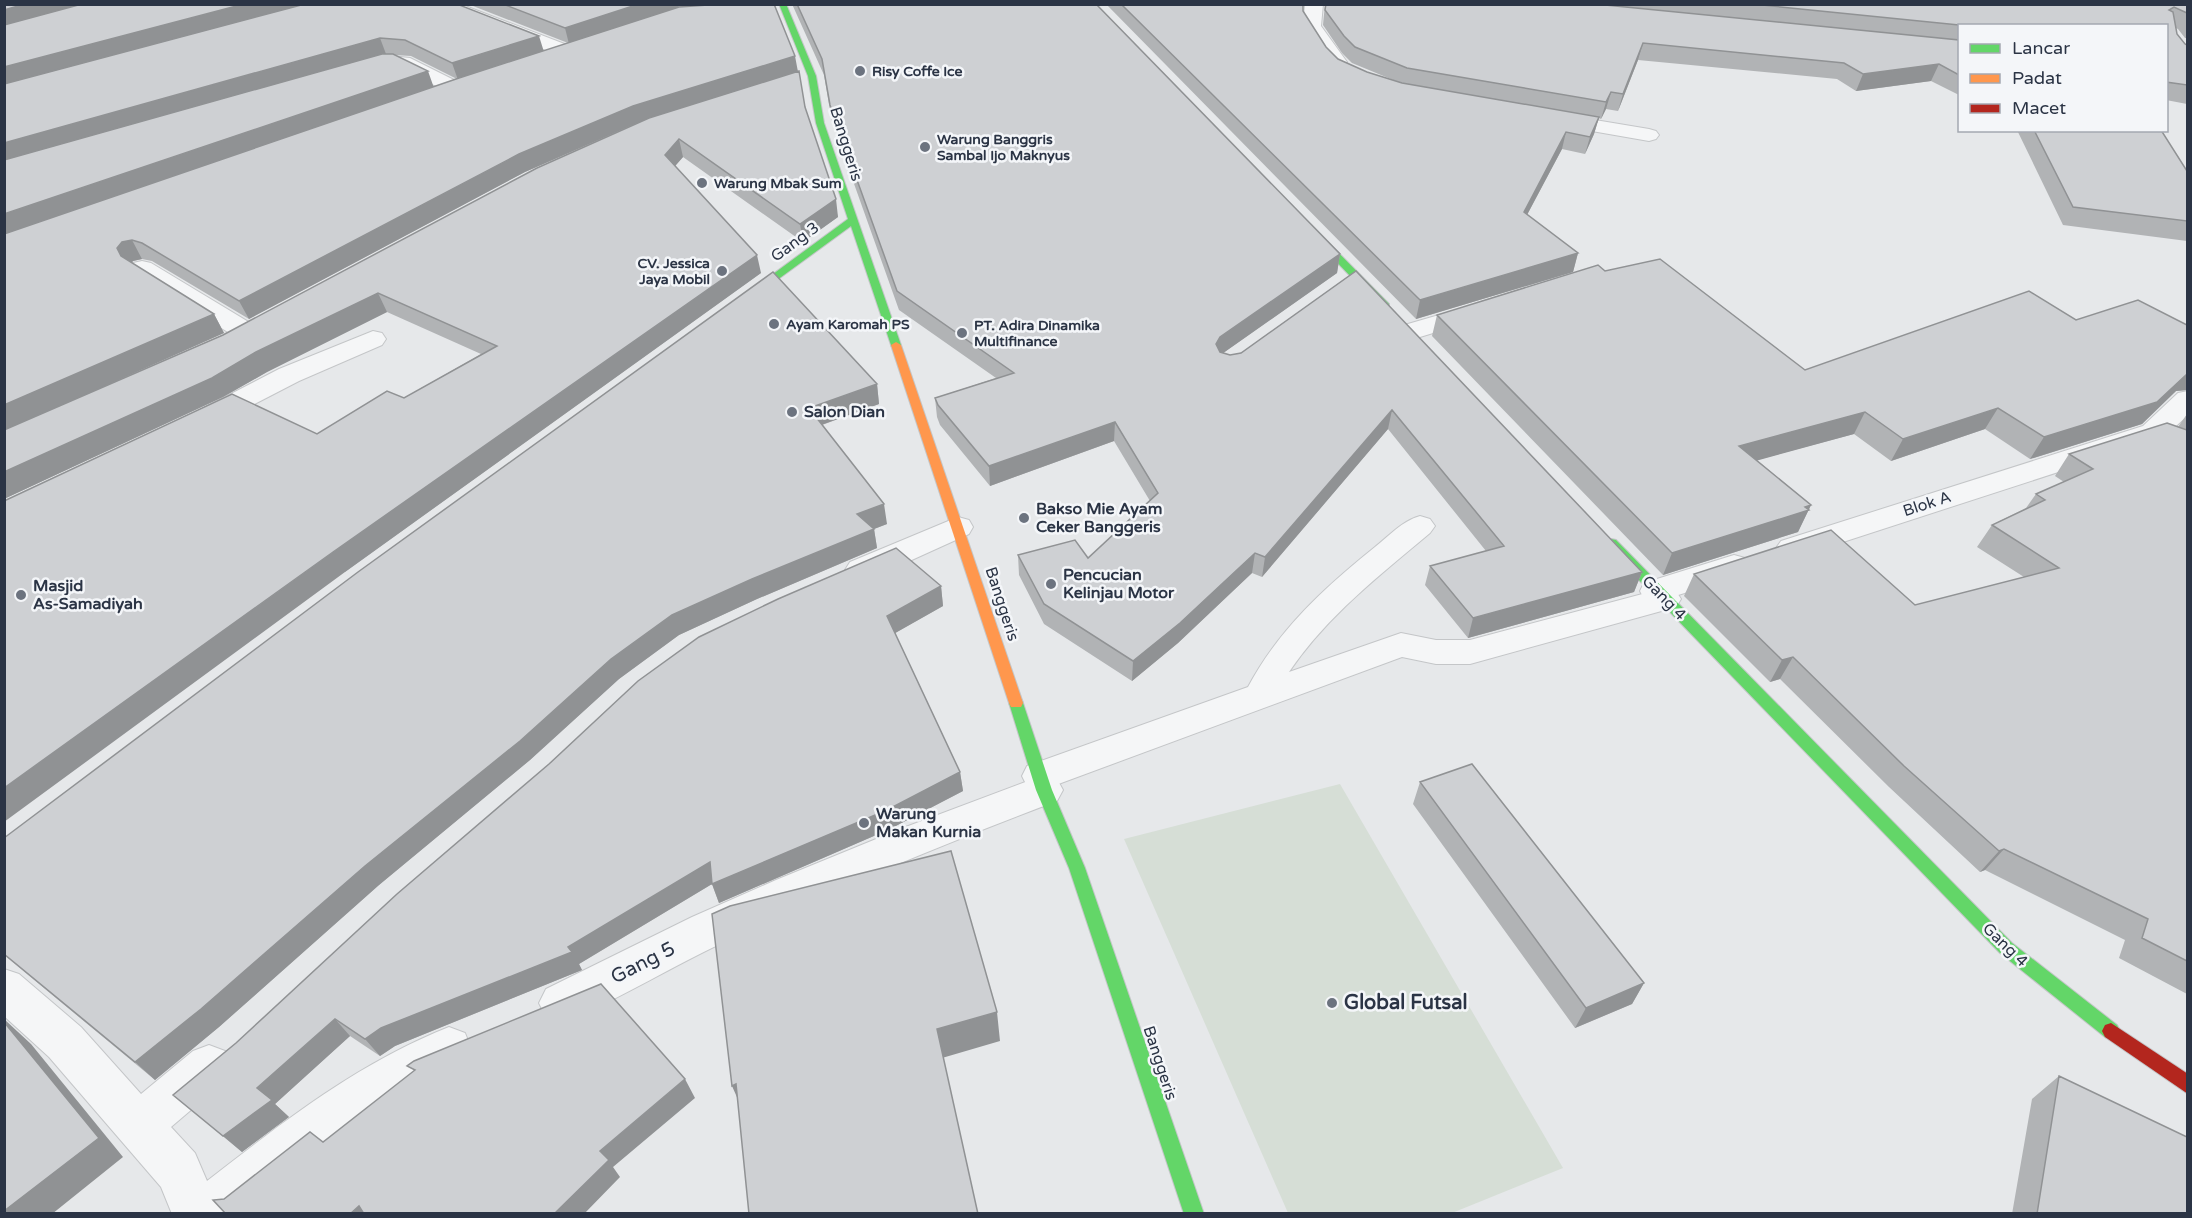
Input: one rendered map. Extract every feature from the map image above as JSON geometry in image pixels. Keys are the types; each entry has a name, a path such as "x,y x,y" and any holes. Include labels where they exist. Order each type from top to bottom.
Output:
{"street":[{"path":"443,4 568,52"},
{"path":"1314,4 1312,26 1333,58 1344,69 1354,74"},
{"path":"761,10 783,7"},
{"name":"Banggeris","path":"783,7 812,76 820,123 958,527 1042,783 1077,868 1194,1214"},
{"path":"535,63 591,45"},
{"path":"375,65 403,62 456,89"},
{"path":"789,83 812,76"},
{"path":"434,97 479,81"},
{"path":"1530,115 1649,135"},
{"path":"1298,216 1346,280 1406,328 1500,304"},
{"name":"Gang 3","path":"729,311 853,220"},
{"path":"142,268 258,328 224,346"},
{"path":"180,430 289,375 373,339"},
{"name":"Blok A","path":"1661,595 1764,556 2166,438 2187,399"},
{"path":"830,583 958,527"},
{"name":"Gang 4","path":"1599,530 2006,948 2074,1004 2187,1085"},
{"name":"Gang 5","path":"524,1018 585,993 705,931 878,853 1042,783"},
{"path":"4,988 65,1042 177,1170 197,1214"},
{"path":"204,1214 317,1127 412,1063 483,1034"},
{"path":"138,1125 236,1044"}],"lane":[{"path":"1261,695 1267,681 1312,619 1420,526"},
{"path":"1042,783 1261,695 1401,645 1436,652 1470,652 1661,595"}],"shaded area":[{"name":"Global Futsal","path":"1340,784 1563,1168 1452,1213 1288,1213 1124,839"}],"building":[{"path":"4,4 25,4 4,10"},
{"path":"82,4 244,4 4,67 4,25"},
{"path":"305,4 457,4 539,36 452,63 405,40 380,38 4,143 4,84"},
{"path":"503,4 639,4 565,28"},
{"path":"774,4 795,56 633,106 519,154 239,301 142,243 132,240 122,242 117,248 121,256 214,314 4,405 4,234 459,78 679,7"},
{"path":"797,4 1096,4 1340,254 1220,337 1216,344 1220,352 1230,355 1241,353 1356,271 1642,572 1473,618 1430,566 1504,546 1392,410 1265,557 1255,553 1180,623 1133,661 1044,604 1018,555 1075,540 1088,558 1158,493 1115,422 989,466 938,405 935,398 1014,373 897,291 830,105 822,59"},
{"path":"1121,4 1303,4 1303,11 1326,47 1338,59 1367,72 1402,83 1599,117 1590,137 1566,132 1524,212 1578,253 1420,300"},
{"path":"1326,4 1595,4 1958,40 1958,74 1939,64 1863,74 1844,63 1643,43 1623,94 1611,92 1606,102 1407,68 1355,47 1325,10"},
{"path":"1752,4 2187,4 2187,13 2174,7 2169,10 2173,12 2177,34 2187,45 2187,85 2168,82 2168,24 1958,25"},
{"path":"382,54 393,54 428,71 4,214 4,160"},
{"path":"799,71 805,107 836,199 800,224 679,139 665,155 757,255 333,552 4,788 4,501 232,394 317,434 387,391 404,398 497,346 378,293 256,352 212,378 4,472 4,430 223,335 537,168 649,118"},
{"path":"2035,132 2162,132 2187,171 2187,221 2073,207"},
{"path":"1660,259 1805,370 2029,291 2076,320 2138,300 2187,325 2187,374 2157,402 2044,437 1998,408 1903,439 1865,412 1739,446 1811,505 1805,507 1809,510 1672,553 1437,315 1598,265 1605,271"},
{"path":"773,272 877,384 809,408 884,504 857,514 874,529 672,615 611,659 520,741 365,866 201,1009 135,1062 4,954 4,838 358,572"},
{"path":"2167,423 2187,430 2187,961 2142,938 2148,919 2004,849 1999,851 1904,766 1793,657 1782,660 1694,574 1831,530 1915,605 2059,568 1992,525 2045,500 2036,494 2093,469 2069,454"},
{"path":"896,548 941,586 887,616 960,772 887,810 712,884 710,862 568,947 572,952 381,1028 365,1039 335,1019 257,1088 272,1100 223,1136 173,1095 236,1043 397,894 549,764 638,681 699,637 778,599"},
{"path":"1472,764 1644,983 1586,1008 1420,782"},
{"path":"951,851 997,1012 937,1029 978,1214 749,1214 736,1084 732,1086 712,914 730,906"},
{"path":"601,984 685,1079 600,1151 609,1160 554,1214 364,1214 359,1206 350,1214 226,1214 213,1200 224,1199 310,1132 323,1142 415,1070 407,1066 414,1061"},
{"path":"4,1022 99,1138 4,1211"},
{"path":"2059,1076 2187,1137 2187,1214 2037,1214"}],"traffic: fast":[{"path":"782,4 812,76 820,123 896,345"},
{"path":"740,302 853,220"},
{"path":"1308,227 1385,306"},
{"path":"1611,543 2006,948 2111,1031"},
{"path":"1016,703 1044,790 1077,868 1194,1214"}],"traffic: slow":[{"path":"896,345 1016,703"}],"traffic: jam":[{"path":"2111,1031 2188,1085"}],"place":[{"name":"Risy Coffe Ice","path":"860,71"},
{"name":"Warung Banggris Sambal Ijo Maknyus","path":"925,147"},
{"name":"Warung Mbak Sum","path":"702,183"},
{"name":"CV. Jessica Jaya Mobil","path":"722,271"},
{"name":"Ayam Karomah PS","path":"774,324"},
{"name":"PT. Adira Dinamika Multifinance","path":"962,333"},
{"name":"Salon Dian","path":"792,412"},
{"name":"Bakso Mie Ayam Ceker Banggeris","path":"1024,518"},
{"name":"Pencucian Kelinjau Motor","path":"1051,584"},
{"name":"Masjid As-Samadiyah","path":"21,595"},
{"name":"Warung Makan Kurnia","path":"864,823"},
{"name":"Global Futsal","path":"1332,1003"}]}
